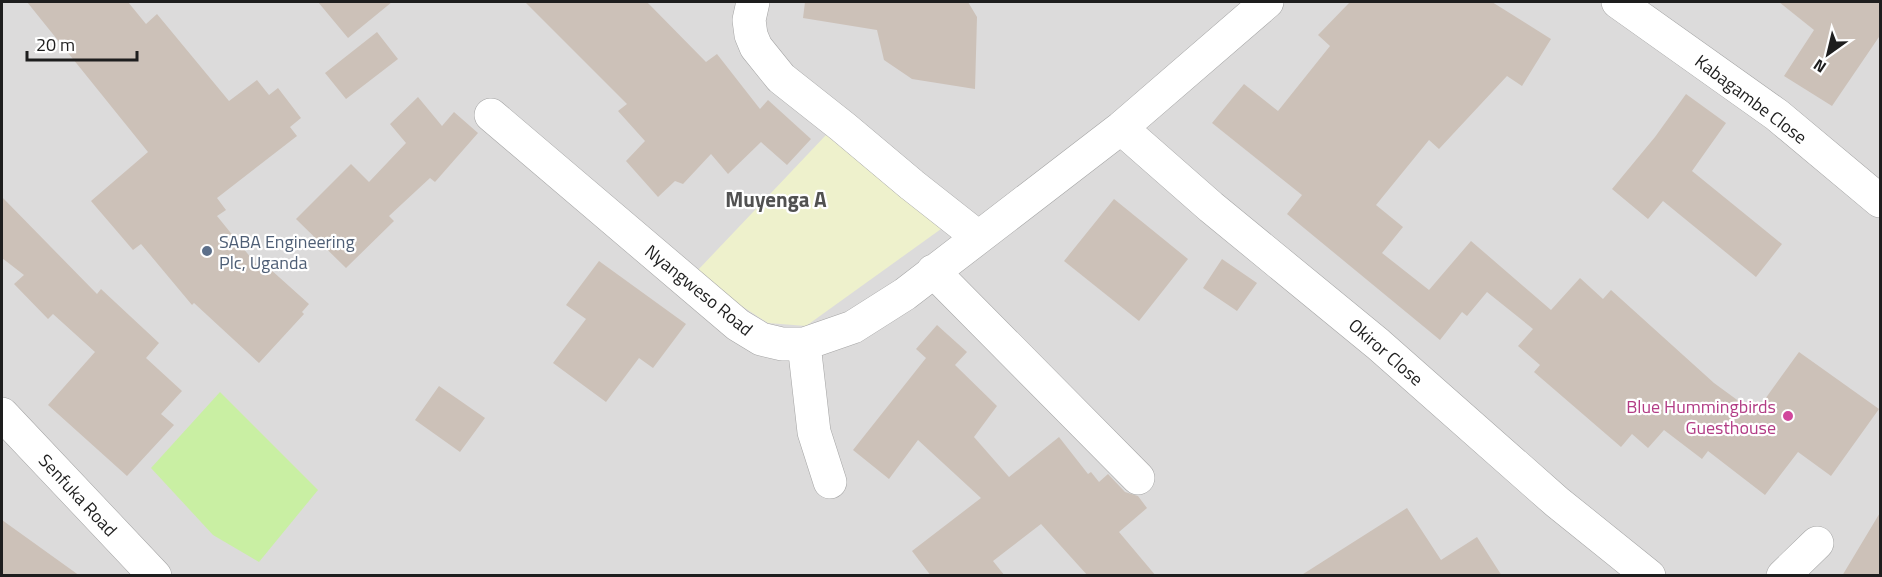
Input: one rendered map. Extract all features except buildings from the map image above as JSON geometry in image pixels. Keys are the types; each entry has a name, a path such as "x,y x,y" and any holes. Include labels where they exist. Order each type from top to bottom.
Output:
{"street":[{"path":"753,2 750,20 751,35 756,47 781,78 978,237"},
{"name":"Nyangweso Road","path":"491,115 738,325 761,339 782,344 804,344 853,327 905,294 1121,128 1267,2"},
{"name":"Kabagambe Close","path":"1618,2 1777,115 1881,201"},
{"name":"Okiror Close","path":"1121,128 1211,207 1378,344 1557,502 1649,576"},
{"path":"933,271 1138,477"},
{"path":"804,344 814,432 830,482"},
{"name":"Senfuka Road","path":"2,414 155,576"},
{"path":"1783,576 1817,543"}],"shaded area":[{"path":"2,2 1880,2 1880,575 2,575"}],"green space":[{"path":"826,135 941,229 806,326 768,323 709,285 698,270"},
{"path":"220,392 318,490 259,562 213,535 151,468"}],"place":[{"name":"SABA Engineering Plc, Uganda","path":"207,251"},
{"name":"Blue Hummingbirds Guesthouse","path":"1788,416"}],"district":[{"name":"Muyenga A","path":"776,199"}]}
